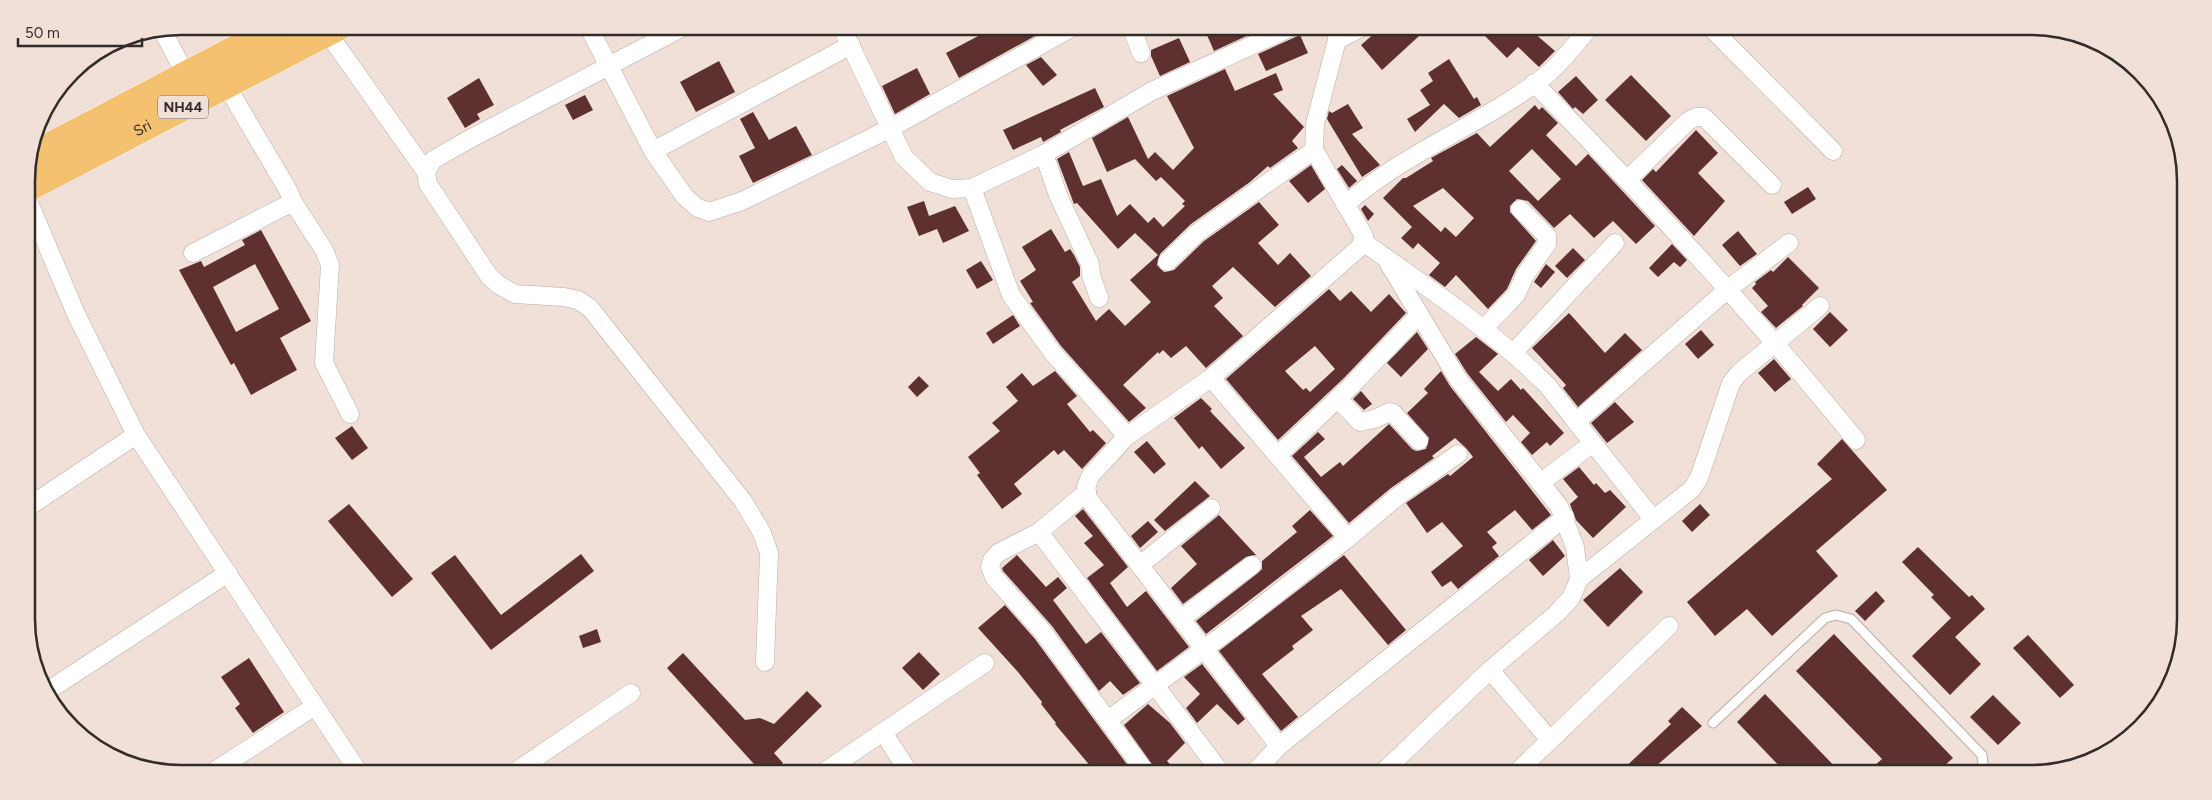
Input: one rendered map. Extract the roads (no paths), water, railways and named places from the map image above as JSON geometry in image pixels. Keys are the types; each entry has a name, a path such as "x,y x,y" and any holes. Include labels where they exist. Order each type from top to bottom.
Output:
{"highway":[{"name":"NH44","path":"38,152 263,35"},
{"name":"Sri","path":"35,184 322,35"}],"street":[{"path":"337,35 426,172 428,184 489,276 499,285 515,294 564,297 578,300 590,308 743,501 762,534 768,553 765,662"},
{"path":"592,35 653,151 685,197 698,208 709,212 742,201 889,128 1059,35"},
{"path":"426,172 433,160 668,35"},
{"path":"846,35 904,156 930,182 952,189 972,188 1044,154 1152,91 1274,35"},
{"path":"1134,35 1141,53"},
{"path":"1278,746 1182,618 1088,498 1086,487 1091,475 1128,436 1211,378 1360,247 1363,242 1364,236 1314,150 1315,124 1337,35"},
{"path":"1345,205 1372,182 1470,125 1534,83 1552,69 1583,35"},
{"path":"1719,35 1780,100 1832,151"},
{"path":"165,36 186,75"},
{"path":"653,151 851,45"},
{"path":"1534,83 1728,289 1775,342 1856,440"},
{"path":"226,85 288,190 293,202 324,250 330,265 324,363 350,414"},
{"path":"1627,180 1688,121 1700,116 1704,117 1772,185"},
{"path":"1167,262 1197,233 1314,150"},
{"path":"1044,154 1058,195 1090,264 1091,275 1099,298"},
{"path":"972,188 1010,295 1052,353 1128,436"},
{"path":"193,253 293,202"},
{"path":"1482,330 1516,296 1525,275 1547,244 1547,236 1520,209"},
{"path":"35,227 136,435 354,765"},
{"path":"1363,242 1513,353 1546,385 1653,519"},
{"path":"1513,353 1615,243"},
{"path":"1576,422 1728,289 1789,243"},
{"path":"1385,257 1418,316 1458,379 1565,517 1575,547 1579,579"},
{"path":"1390,765 1490,670 1556,614 1571,598 1579,579 1696,483 1731,383 1739,373 1820,306"},
{"path":"1278,455 1338,399 1418,316"},
{"path":"1211,378 1348,538"},
{"path":"1338,399 1356,420 1360,422 1374,419 1390,412 1393,413 1419,441"},
{"path":"35,502 136,435"},
{"path":"1540,483 1593,444"},
{"path":"1108,720 1348,538 1398,496 1458,454"},
{"path":"1087,492 1039,532 998,553 992,560 990,567 994,577 1043,632 1140,765"},
{"path":"1140,565 1211,508"},
{"path":"1261,765 1278,746 1565,517"},
{"path":"1039,532 1215,765"},
{"path":"1182,618 1252,565"},
{"path":"52,688 228,573"},
{"path":"1524,765 1669,626"},
{"path":"834,765 985,663"},
{"path":"1490,670 1550,740"},
{"path":"525,765 632,693"},
{"path":"224,765 316,706"},
{"path":"883,732 904,765"}],"lane":[{"path":"1713,723 1825,618 1836,615 1851,618 1982,755 1983,765"}]}
